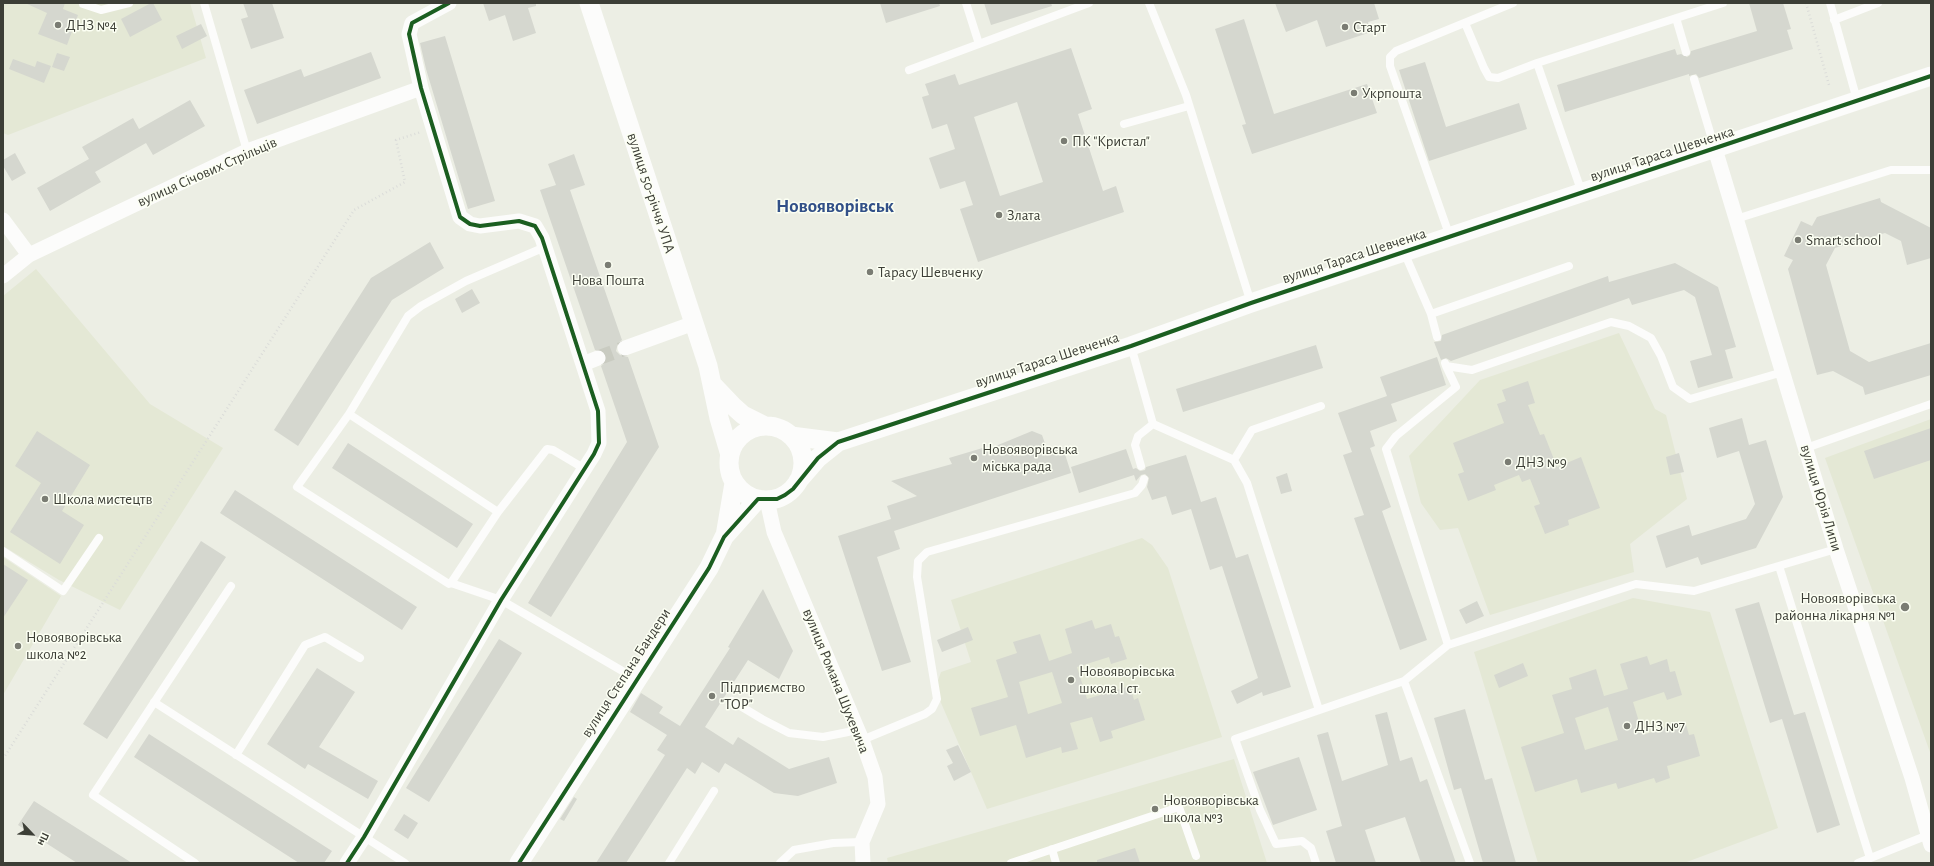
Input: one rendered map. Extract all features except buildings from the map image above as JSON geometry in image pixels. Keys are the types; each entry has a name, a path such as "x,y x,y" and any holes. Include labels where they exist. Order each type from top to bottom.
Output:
{"street":[{"path":"347,863 364,837 501,600 585,469 599,443 600,428 598,411 542,238 535,226 519,221 480,226 470,224 460,217 421,88 409,34 412,23 449,3"},
{"name":"вулиця 50-річчя УПА","path":"589,3 694,323 712,384 719,418 730,455"},
{"name":"вулиця Тараса Шевченка","path":"798,481 818,458 838,442 1131,346 1251,303 1931,76"},
{"name":"вулиця Січових Стрільців","path":"3,276 29,255 247,150 421,88"},
{"name":"вулиця Юрія Липи","path":"1715,149 1836,549 1912,778 1930,840"},
{"path":"3,220 29,255"},
{"path":"625,348 694,323"},
{"path":"583,364 598,358"},
{"name":"вулиця 50-річчя УПА","path":"712,384 743,415 765,426"},
{"path":"765,426 779,429 791,436 802,453 803,462 798,481 785,495 777,499 762,500 748,496 734,483 730,469 730,455 739,438 746,432 765,426"},
{"name":"вулиця Тараса Шевченка","path":"791,436 838,442"},
{"name":"вулиця Степана Бандери","path":"519,863 636,679 709,568 724,537 734,483"},
{"name":"вулиця Степана Бандери","path":"724,537 762,500"},
{"name":"вулиця Романа Шухевича","path":"762,500 859,734 875,777 878,804 862,842 863,863"}],"lane":[{"path":"83,4 101,10 128,3"},
{"path":"204,3 247,150"},
{"path":"966,3 978,44"},
{"path":"909,70 1089,3"},
{"path":"1149,3 1189,106 1251,303"},
{"path":"1450,237 1390,66 1390,57 1396,51 1513,3"},
{"path":"1465,23 1489,77 1498,78 1537,63 1723,3"},
{"path":"1830,3 1858,100"},
{"path":"1834,20 1878,3"},
{"path":"1676,18 1686,52"},
{"path":"1537,63 1582,193"},
{"path":"1694,79 1715,149"},
{"path":"1124,124 1189,106"},
{"path":"1736,219 1891,170 1931,170"},
{"path":"545,247 466,281 420,306 408,316 349,414 297,488 449,584 451,583 501,600 636,679"},
{"path":"1404,252 1431,314 1437,337"},
{"path":"1431,314 1569,266"},
{"path":"1448,645 1386,449 1396,436 1456,387 1446,364 1472,370 1611,322 1629,326 1651,338 1661,356 1673,387 1690,399 1783,372"},
{"path":"1131,346 1153,424"},
{"path":"1806,448 1931,404"},
{"path":"1234,460 1252,430 1322,406"},
{"path":"349,414 498,512"},
{"path":"1153,424 1234,460 1247,483 1319,710"},
{"path":"1141,466 1135,445 1138,436 1153,424"},
{"path":"451,583 498,512 547,450 553,450 585,469"},
{"path":"732,701 789,733 824,737 848,732 859,734 925,714 932,710 937,699 917,577 918,561 927,552 1135,492 1142,485 1144,478"},
{"path":"3,551 63,592 99,538"},
{"path":"1316,863 1311,848 1302,841 1276,844 1260,810 1235,739 1404,681 1448,645 1636,584 1694,591 1836,549"},
{"path":"1779,566 1870,858"},
{"path":"195,863 93,795 231,586"},
{"path":"236,755 304,645 325,637 360,658"},
{"path":"1404,681 1470,863"},
{"path":"154,702 405,863"},
{"path":"669,863 714,791"},
{"path":"1011,863 1180,807 1196,856"},
{"path":"1858,863 1930,840"},
{"path":"780,863 794,850 833,843 862,842"},
{"path":"1052,849 1056,863"}],"path":[{"path":"1806,3 1829,86"},
{"path":"3,759 354,210 405,182 396,140 433,127"}],"shaded area":[{"path":"3,3 190,3 206,58 8,135 3,133"},
{"path":"36,269 150,404 223,448 120,610 59,580 3,546 3,296"},
{"path":"1619,333 1655,409 1666,415 1687,499 1630,544 1634,572 1490,615 1458,528 1440,530 1421,503 1409,456 1480,380"},
{"name":"Новояворівська районна лікарня №1","path":"1931,419 1931,755 1825,458"},
{"name":"Новояворівська школа І ст.","path":"1142,538 1152,545 1168,568 1222,737 987,809 935,689 941,672 971,662 951,600"},
{"name":"Новояворівська школа №2","path":"3,557 61,596 3,695"},
{"path":"1633,598 1710,612 1778,828 1684,863 1538,863 1474,652"},
{"name":"Новояворівська школа №3","path":"1234,759 1267,863 888,863 887,858"}],"tunnel":[{"path":"598,358 625,348"}],"cycle path":[{"path":"347,863 364,837 501,600 594,454 599,443 598,411 542,238 535,226 519,221 480,226 470,224 460,217 421,88 409,34 412,23 449,3"},
{"path":"519,863 709,568 724,537 758,499 777,499 785,495 793,489 818,458 838,442 1131,346 1251,303 1931,76"}],"place":[{"name":"ДНЗ №4","path":"58,25"},
{"name":"Старт","path":"1345,27"},
{"name":"Укрпошта","path":"1354,93"},
{"name":"ПК \"Кристал\"","path":"1064,141"},
{"name":"Злата","path":"999,215"},
{"name":"Smart school","path":"1798,240"},
{"name":"Нова Пошта","path":"608,265"},
{"name":"Тарасу Шевченку","path":"870,272"},
{"name":"Новояворівська міська рада","path":"974,458"},
{"name":"ДНЗ №9","path":"1508,462"},
{"name":"Школа мистецтв","path":"45,499"},
{"name":"Новояворівська районна лікарня №1","path":"1905,607"},
{"name":"Новояворівська школа №2","path":"18,646"},
{"name":"Новояворівська школа І ст.","path":"1071,680"},
{"name":"Підприємство \"ТОР\"","path":"712,696"},
{"name":"ДНЗ №7","path":"1627,726"},
{"name":"Новояворівська школа №3","path":"1155,809"}],"district":[{"name":"Новояворівськ","path":"835,206"}]}
